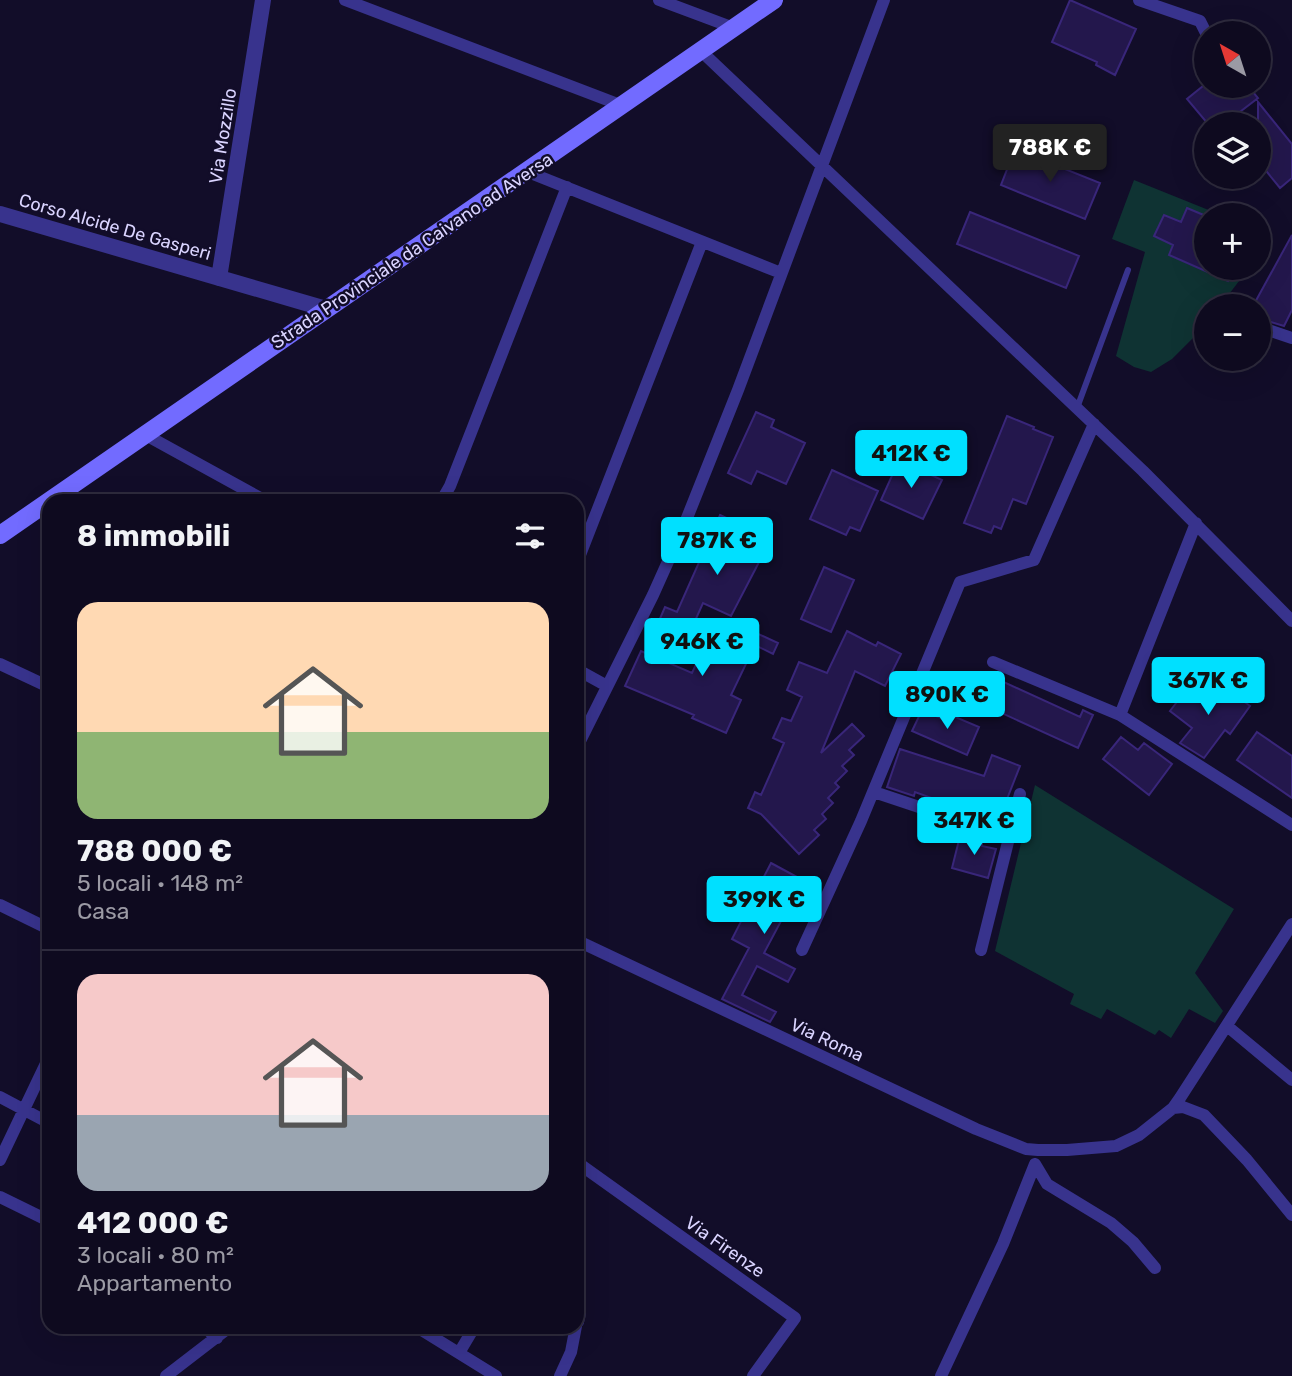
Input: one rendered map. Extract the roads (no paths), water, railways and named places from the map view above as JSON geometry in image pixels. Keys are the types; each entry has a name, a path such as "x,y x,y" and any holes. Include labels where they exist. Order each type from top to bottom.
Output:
{"main road":[{"name":"Strada Provinciale da Caivano ad Aversa","path":"58,494 774,0"},
{"name":"Strada Provinciale da Caivano ad Aversa","path":"0,535 42,506"}],"street":[{"name":"Via Mozzillo","path":"219,278 262,0"},
{"path":"345,0 623,106"},
{"path":"659,0 734,28"},
{"path":"584,733 653,595 683,528 884,0"},
{"path":"1139,0 1200,21"},
{"path":"701,51 1094,424 1292,621"},
{"path":"528,172 781,273"},
{"path":"444,494 567,187"},
{"name":"Corso Alcide De Gasperi","path":"0,214 326,309"},
{"path":"584,546 702,242"},
{"path":"1271,331 1292,338"},
{"path":"802,950 874,792 960,582 1034,560 1094,424"},
{"path":"144,434 253,494"},
{"path":"1120,715 1196,523"},
{"path":"993,662 1120,715 1292,825"},
{"path":"0,664 42,684"},
{"path":"584,673 607,686"},
{"path":"874,792 1009,837"},
{"path":"981,950 1020,794"},
{"path":"0,905 42,926"},
{"name":"Via Roma","path":"584,944 976,1129 1026,1149 1067,1150 1116,1146 1139,1135 1172,1108 1292,924"},
{"path":"1227,1026 1292,1080"},
{"path":"0,1160 42,1071"},
{"path":"0,1097 42,1119"},
{"path":"1172,1108 1183,1107 1204,1115 1247,1160 1292,1215"},
{"path":"1035,1164 1042,1163 1045,1159 1038,1150"},
{"path":"1035,1164 1048,1184 1111,1223 1133,1242 1155,1268"},
{"path":"941,1376 1003,1244 1035,1164"},
{"name":"Via Firenze","path":"584,1167 795,1318 752,1376"},
{"path":"0,1197 42,1218"},
{"path":"212,1334 217,1338"},
{"path":"166,1376 222,1334"},
{"path":"428,1334 496,1376"},
{"path":"459,1353 470,1334"},
{"path":"560,1376 574,1334"}],"lane":[{"path":"1077,408 1128,270"}]}
